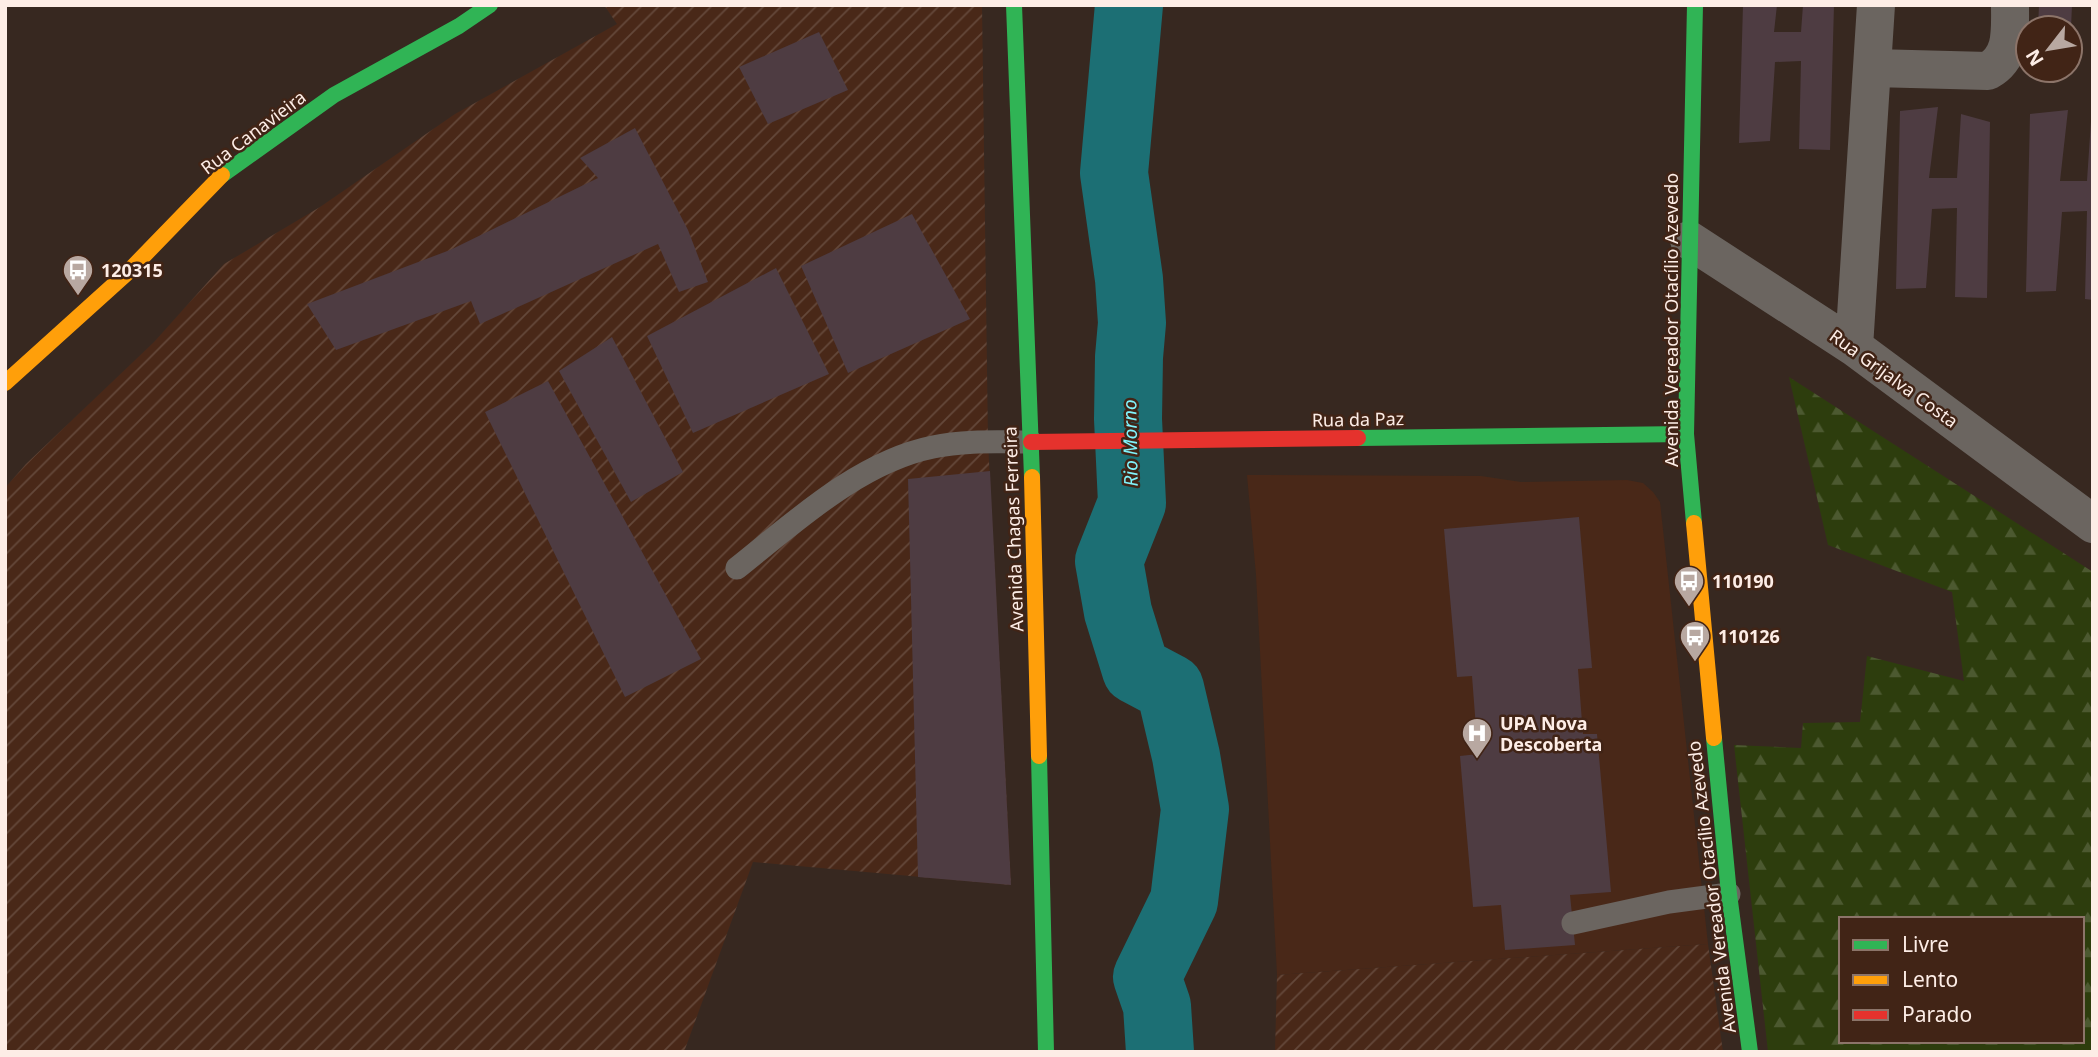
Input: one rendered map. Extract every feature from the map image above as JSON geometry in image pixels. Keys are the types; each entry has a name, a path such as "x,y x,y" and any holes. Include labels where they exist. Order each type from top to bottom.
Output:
{"street":[{"name":"Rua Canavieira","path":"5,383 127,273 225,172 334,96 459,26 490,5"},
{"name":"Avenida Chagas Ferreira","path":"1014,5 1031,442 1046,1052"},
{"name":"Avenida Vereador Otacílio Azevedo","path":"1695,5 1686,434 1729,894 1750,1052"},
{"path":"1854,347 1876,5"},
{"path":"1873,68 1988,71 1999,65 2007,54 2010,5"},
{"name":"Rua Grijalva Costa","path":"1689,240 1854,347 2093,524"},
{"name":"Rua da Paz","path":"1031,442 1686,434"}],"lane":[{"path":"737,568 831,494 881,466 934,446 1031,442"},
{"path":"1573,923 1669,902 1729,894"}],"shaded area":[{"path":"604,5 982,5 988,442 1011,885 753,862 684,1052 5,1052 5,488 26,464 154,342 224,264 320,207 455,114 617,24"},
{"name":"UPA Nova Descoberta","path":"1247,475 1481,476 1521,482 1627,480 1643,483 1653,492 1660,502 1708,944 1277,975 1256,575"},
{"path":"1708,944 1723,1052 1275,1052 1277,975"}],"green space":[{"path":"1789,377 2093,572 2093,1052 1768,1052 1734,745 1801,748 1803,723 1860,722 1867,656 1964,681 1952,592 1828,545"}],"building":[{"path":"1743,5 1777,5 1774,32 1801,32 1803,5 1834,5 1830,150 1799,149 1801,61 1775,62 1770,141 1739,143"},
{"path":"2039,5 2072,5 2072,14 2039,14"},
{"path":"819,32 848,90 768,124 739,67"},
{"path":"1938,107 1929,178 1957,178 1961,114 1990,122 1987,298 1955,297 1957,208 1932,209 1926,288 1896,289 1900,111"},
{"path":"2068,110 2060,181 2087,181 2093,121 2093,300 2085,299 2087,211 2062,212 2056,291 2026,292 2030,114"},
{"path":"635,128 688,230 708,282 679,292 658,244 480,324 471,301 336,350 307,304 450,250 598,178 580,158"},
{"path":"912,214 970,319 848,373 801,266"},
{"path":"776,268 829,374 693,433 647,336"},
{"path":"612,337 683,472 631,502 559,371"},
{"path":"548,381 701,659 625,697 485,412"},
{"path":"990,471 1011,885 918,877 908,479"},
{"path":"1579,517 1592,668 1578,669 1583,734 1597,734 1611,892 1570,895 1575,945 1505,950 1501,905 1473,907 1460,756 1478,754 1472,676 1457,677 1444,529"}],"waterway":[{"name":"Rio Morno","path":"1129,5 1114,173 1129,279 1132,323 1128,419 1132,503 1109,561 1118,612 1136,670 1170,688 1195,809 1184,901 1147,977 1157,1006 1160,1052"}],"traffic: fast":[{"path":"222,175 334,95 459,26 490,5"},
{"path":"1014,5 1032,477"},
{"path":"1694,523 1686,434 1695,5"},
{"path":"1358,438 1686,434"},
{"path":"1714,738 1729,894 1750,1052"},
{"path":"1039,756 1046,1052"}],"traffic: slow":[{"path":"5,383 127,273 222,175"},
{"path":"1032,477 1039,756"},
{"path":"1694,523 1714,738"}],"traffic: jam":[{"path":"1031,442 1358,438"}],"place":[{"name":"120315","path":"78,297"},
{"name":"110190","path":"1689,608"},
{"name":"110126","path":"1695,663"},
{"name":"UPA Nova Descoberta","path":"1477,760"}]}
